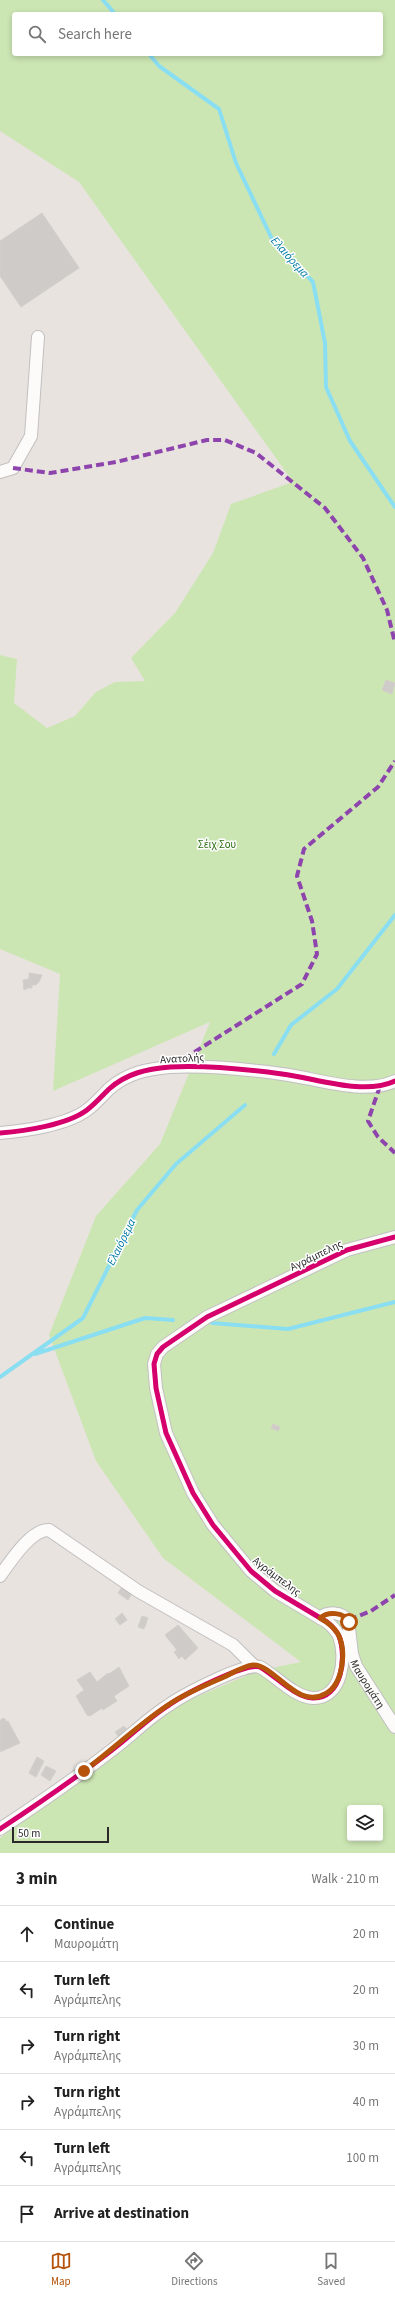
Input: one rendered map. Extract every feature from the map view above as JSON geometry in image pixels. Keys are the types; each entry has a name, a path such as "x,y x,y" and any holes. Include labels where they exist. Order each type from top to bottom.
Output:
{"street":[{"path":"0,472 13,468 31,436 38,336"},
{"name":"Ανατολής","path":"0,1133 43,1127 68,1118 86,1110 119,1081 134,1074 151,1069 190,1066 225,1067 284,1074 355,1087 380,1086 395,1081"},
{"name":"Αγράμπελης","path":"0,1576 32,1537 39,1532 50,1530 138,1591 233,1645 253,1665 262,1668 308,1697 317,1697 329,1692 336,1685 341,1674 340,1643 334,1629 320,1618 275,1590 251,1571 213,1525 193,1493 166,1433 156,1388 154,1364 157,1354 162,1347 207,1317 347,1250 395,1237"},
{"name":"Μαυρομάτη","path":"320,1618 330,1613 341,1615 348,1620 352,1654 356,1666 395,1727"},
{"path":"0,1829 84,1771 167,1706 204,1686 253,1665"}],"green space":[{"name":"Σέιχ Σου","path":"0,0 395,0 395,1853 0,1853 0,1838 104,1764 175,1706 257,1671 301,1662 163,1558 96,1461 49,1335 96,1216 160,1144 210,1022 53,1091 60,974 0,949 0,655 17,659 14,703 47,728 75,716 96,692 115,682 145,681 131,658 175,613 213,553 231,504 293,482 79,182 0,131"}],"building":[{"path":"42,213 79,268 21,307 0,276 0,241"},
{"path":"386,680 395,683 392,694 382,690"},
{"path":"29,973 42,975 36,985 32,985 32,988 24,990 23,980 29,979"},
{"path":"273,1424 280,1427 278,1431 271,1428"},
{"path":"124,1584 134,1590 128,1600 118,1593"},
{"path":"122,1613 127,1620 120,1625 115,1619"},
{"path":"142,1616 148,1618 144,1629 138,1627"},
{"path":"178,1625 198,1648 185,1660 182,1656 179,1659 174,1652 177,1650 165,1635"},
{"path":"119,1667 129,1686 114,1696 117,1701 103,1710 102,1708 90,1716 87,1715 76,1696 84,1690 77,1680 90,1672 97,1682 108,1673 109,1674"},
{"path":"4,1718 7,1722 0,1726 0,1720"},
{"path":"8,1721 20,1743 0,1752 0,1726"},
{"path":"124,1726 128,1731 119,1737 115,1732"},
{"path":"37,1757 44,1761 36,1777 29,1773"},
{"path":"46,1766 56,1771 50,1781 41,1775"}],"waterway":[{"name":"Ελαιόρεμα","path":"103,0 113,12"},
{"name":"Ελαιόρεμα","path":"151,56 159,66 219,109 236,163 272,239 313,282 325,343 326,387 350,441 395,507"},
{"path":"274,1054 291,1025 337,989 395,915"},
{"name":"Ελαιόρεμα","path":"0,1377 83,1318 137,1210 176,1164 245,1105"},
{"path":"212,1323 288,1329 395,1302"},
{"path":"35,1354 145,1318 173,1320"}],"marked path":[{"path":"13,468 50,473 116,462 207,440 225,440 256,453 325,508 363,558 387,610 395,643"},
{"path":"174,1065 302,984 317,954 312,921 297,876 304,849 378,787 395,761"},
{"path":"380,1086 368,1121 378,1137 395,1153"},
{"path":"349,1620 371,1611 395,1595"}],"cycle path":[{"path":"0,1133 33,1129 68,1120 87,1110 109,1089 123,1079 145,1071 162,1068 212,1067 240,1069 295,1076 339,1085 369,1087 395,1081"},
{"path":"0,1829 85,1771 161,1710 176,1700 214,1680 242,1669 260,1667 292,1690 306,1697 313,1698 323,1696 330,1692 336,1684 340,1675 342,1655 339,1636 335,1630 327,1622 275,1591 251,1571 213,1525 193,1493 166,1433 156,1388 154,1364 157,1354 163,1347 207,1317 347,1250 395,1237"}],"route":[{"path":"84,1771 159,1711 181,1697 253,1665 260,1667 300,1694 315,1698 326,1694 336,1685 341,1674 341,1650 337,1633 327,1622 320,1618 327,1613 330,1613 346,1617 349,1622"}]}
